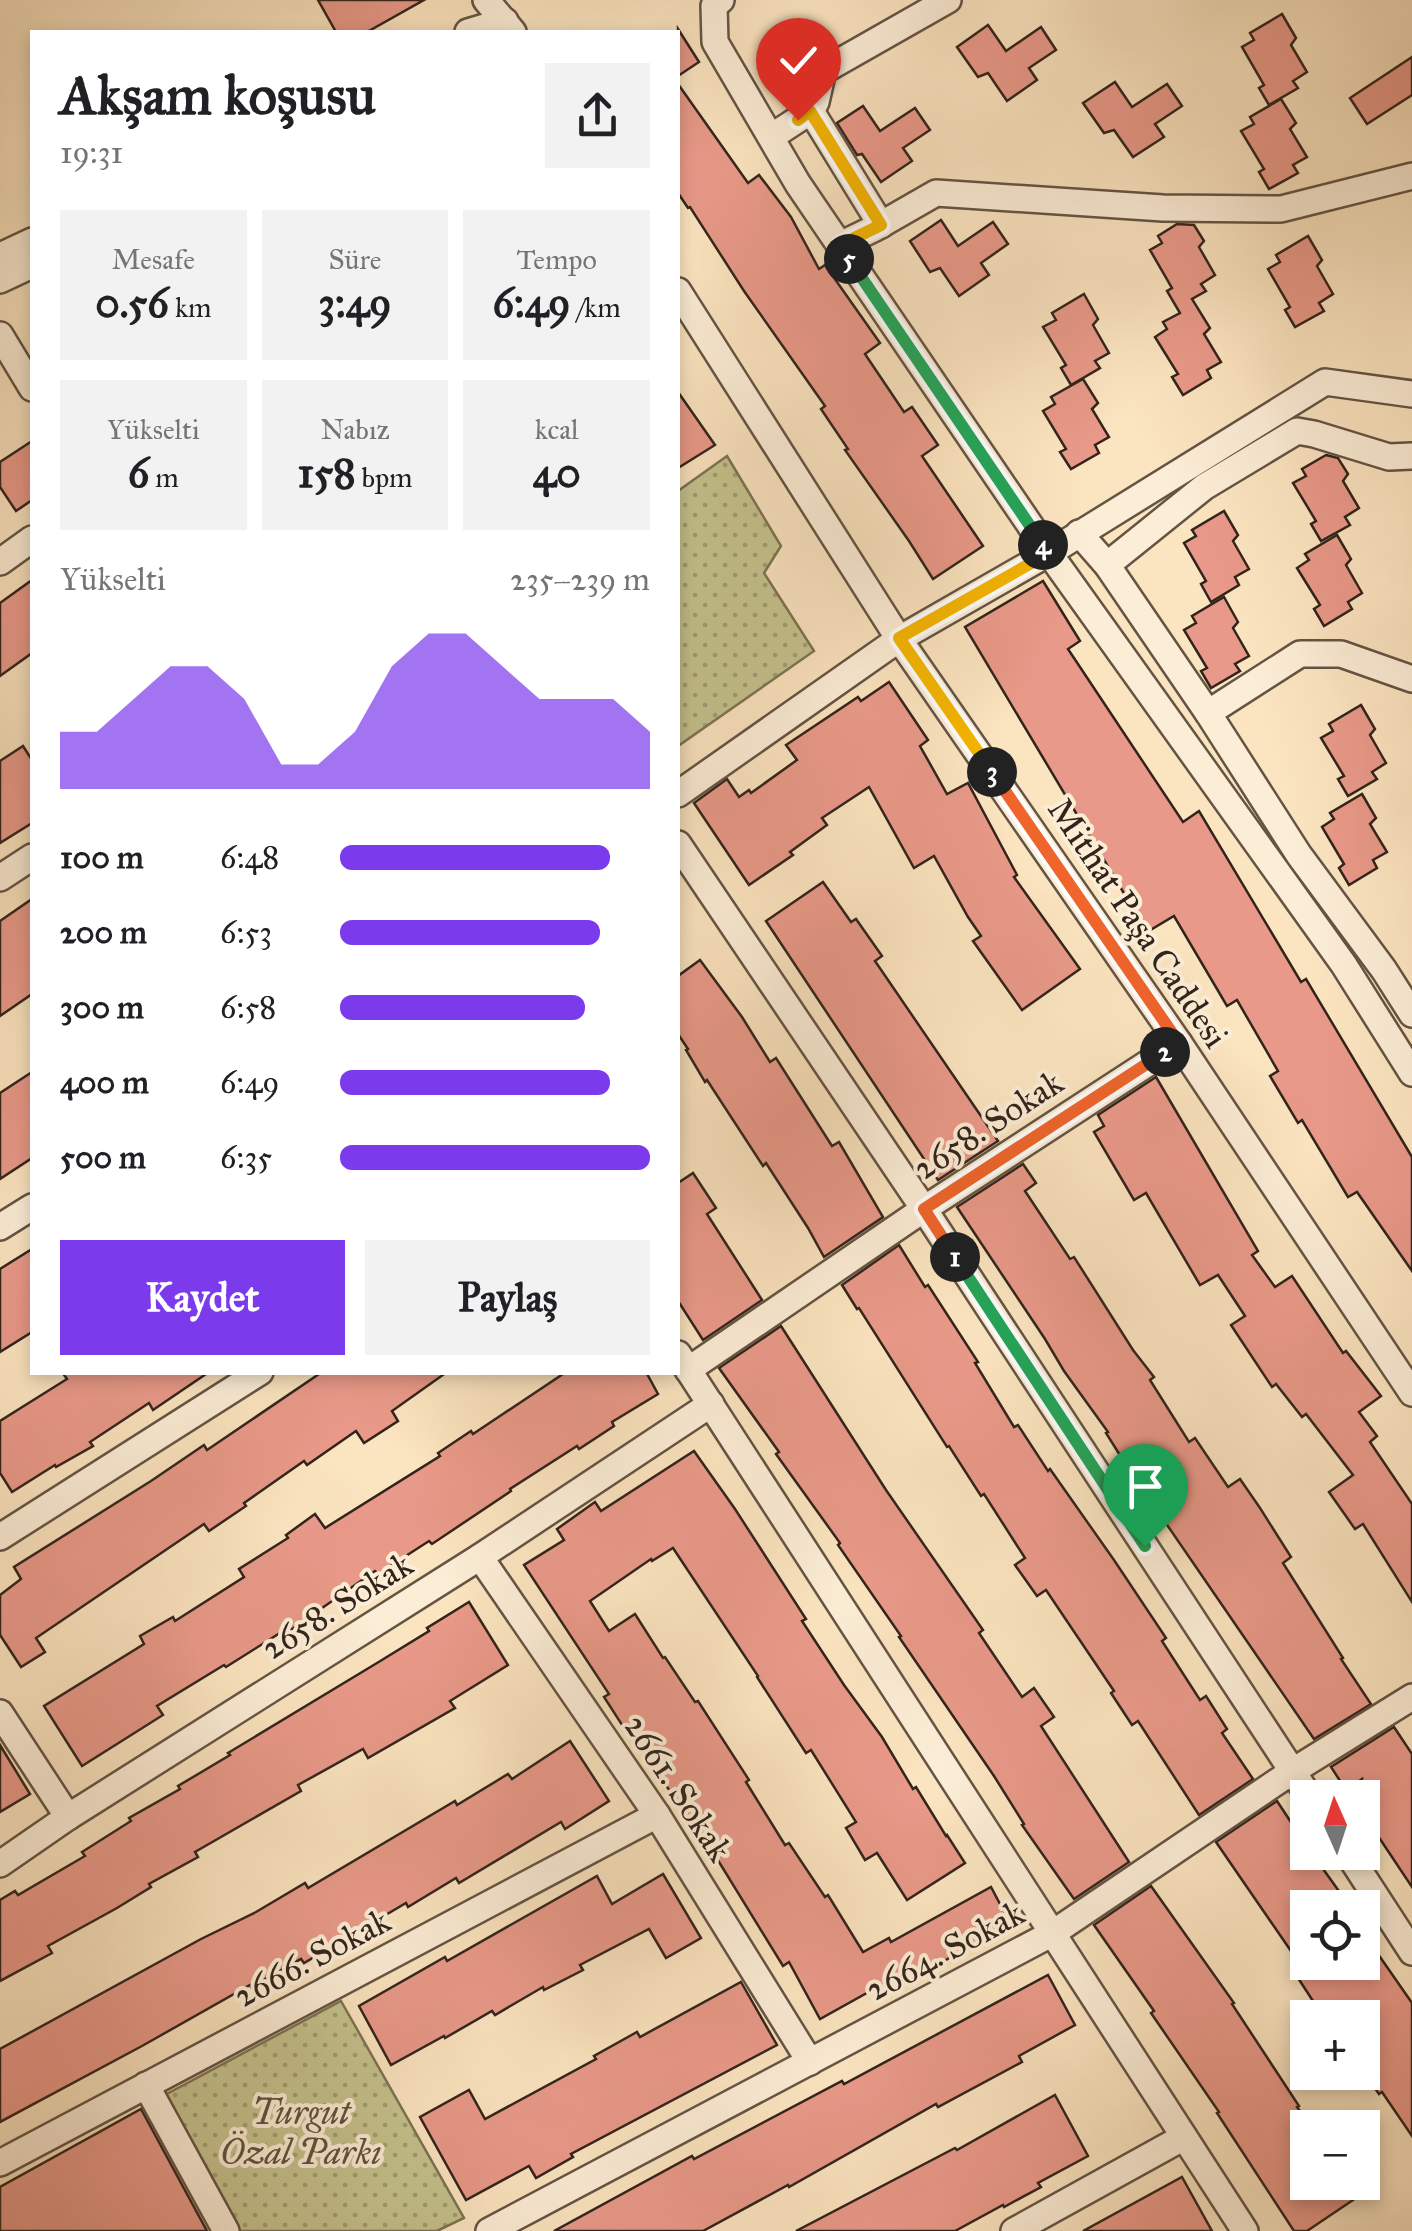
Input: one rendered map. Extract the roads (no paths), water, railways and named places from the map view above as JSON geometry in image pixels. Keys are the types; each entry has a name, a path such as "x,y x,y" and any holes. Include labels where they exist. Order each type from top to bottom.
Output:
{"street":[{"path":"475,30 504,21 486,0"},
{"path":"720,0 714,6 715,42 798,184 1049,553 1344,964 1412,1073"},
{"path":"770,137 810,111 823,71 948,0"},
{"path":"810,111 881,225"},
{"path":"840,245 936,192 1163,208 1281,210 1412,176"},
{"path":"0,256 30,242"},
{"path":"0,280 30,265"},
{"name":"Mithat Paşa Caddesi","path":"680,294 899,638 1179,1043 1412,1393"},
{"path":"0,335 30,385"},
{"path":"680,793 899,638 1049,553 1326,382 1412,394"},
{"path":"1107,566 1204,487 1297,432 1388,457 1412,456"},
{"path":"1080,534 1107,566 1299,856 1412,1014"},
{"path":"0,562 30,541"},
{"path":"1208,714 1300,654 1341,654 1412,680"},
{"path":"680,847 924,1209 1299,1780"},
{"path":"0,878 30,858"},
{"name":"2658. Sokak","path":"683,1361 1179,1043"},
{"path":"0,1227 30,1208"},
{"path":"683,1361 1245,2231"},
{"path":"0,1537 255,1375"},
{"name":"2658. Sokak","path":"0,1864 711,1404"},
{"name":"2661. Sokak","path":"480,1557 658,1815 810,2062"},
{"name":"2664. Sokak","path":"489,2231 1052,1933 1293,1771 1412,1697"},
{"path":"0,1713 68,1817"},
{"name":"2666. Sokak","path":"0,2162 658,1815"},
{"path":"1358,1870 1412,1952"},
{"path":"146,2085 226,2231"},
{"path":"1014,2231 1184,2137"}],"park label":[{"name":"Turgut Özal Parkı","path":"301,2132"}]}
